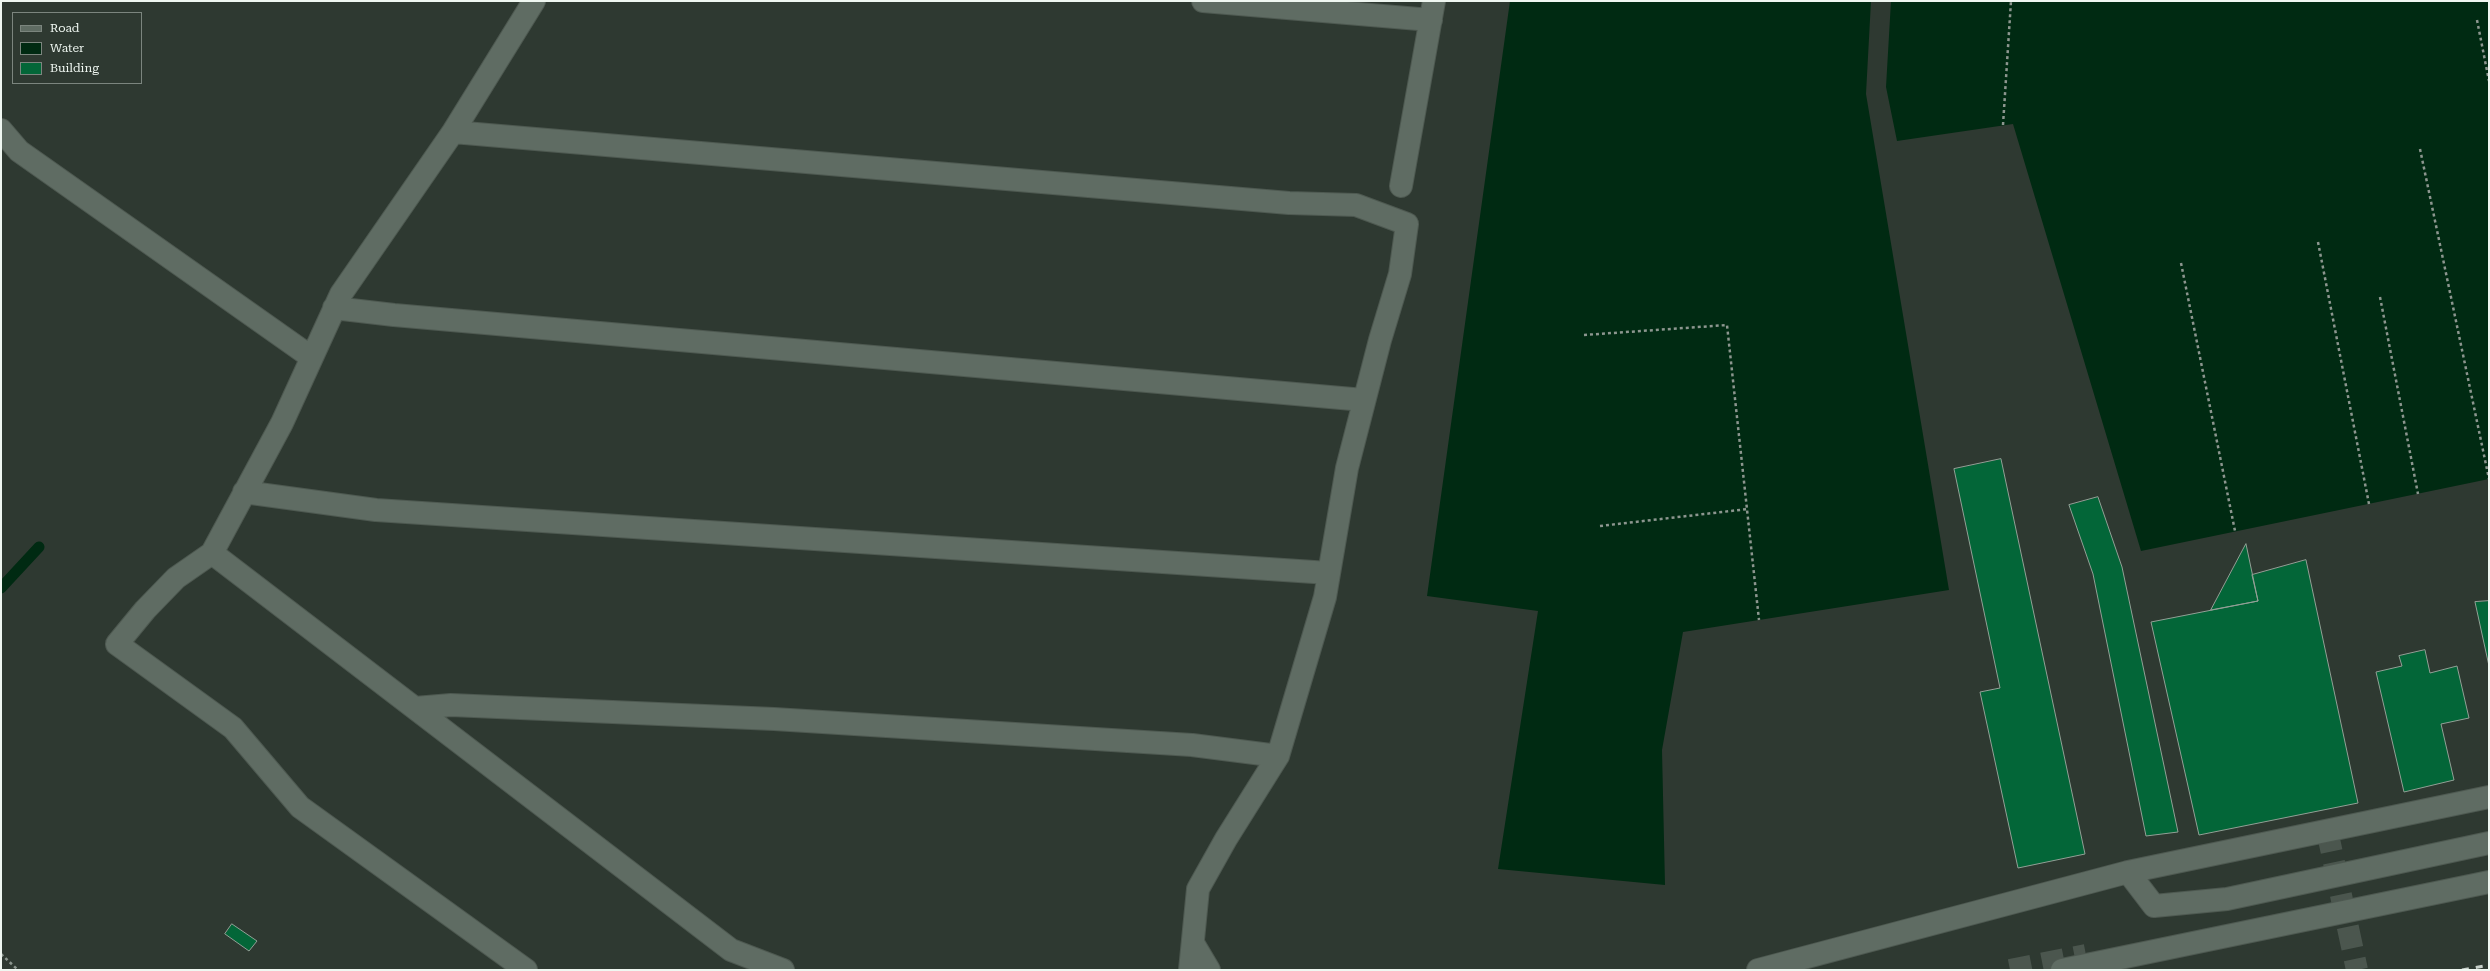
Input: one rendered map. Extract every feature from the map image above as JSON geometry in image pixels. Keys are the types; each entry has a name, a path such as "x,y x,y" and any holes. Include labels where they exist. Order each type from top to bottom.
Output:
{"lane":[{"path":"526,970 300,807 233,728 117,644 145,610 176,578 212,553 282,423 341,294 453,132 534,1"},
{"path":"1203,1 1432,10 1402,186"},
{"path":"1,130 19,151 312,357"},
{"path":"453,132 1288,203 1356,205 1406,224 1400,274 1364,400 1347,468 1325,597 1278,756 1226,839 1198,889 1190,970"},
{"path":"334,308 394,316 1364,400"},
{"path":"244,492 384,511 1329,573"},
{"path":"212,553 732,950 783,970"},
{"path":"415,708 451,705 774,719 1192,745 1278,756"},
{"path":"1758,970 2128,872 2489,797"},
{"path":"2128,872 2154,906 2227,899 2489,843"},
{"path":"2062,970 2489,882"},
{"path":"1193,942 1209,970"}],"path":[{"path":"2003,125 2011,1"},
{"path":"2477,20 2489,81"},
{"path":"2420,149 2489,479"},
{"path":"2318,242 2369,504"},
{"path":"2181,263 2235,531"},
{"path":"2380,297 2418,494"},
{"path":"1584,335 1727,325 1759,620"},
{"path":"1600,526 1748,509"},
{"path":"1,954 18,970"}],"water":[{"path":"1510,1 1871,1 1866,94 1949,590 1683,632 1662,750 1665,885 1498,869 1538,611 1427,596"},
{"path":"1891,1 2489,1 2489,479 2141,551 2013,124 1897,141 1886,87"}],"building":[{"path":"2001,459 2085,854 2018,868 1980,692 2000,688 1954,469"},
{"path":"2098,497 2122,567 2178,832 2146,836 2093,574 2069,505"},
{"path":"2246,544 2258,601 2211,610"},
{"path":"2306,560 2358,803 2199,835 2151,622 2258,601 2252,575"},
{"path":"2489,601 2489,666 2475,602"},
{"path":"2425,650 2430,673 2457,666 2469,718 2441,724 2454,780 2404,792 2376,672 2402,666 2399,656"},
{"path":"232,924 257,941 249,951 225,934"}],"waterway":[{"path":"1,588 39,547"}],"tunnel":[{"path":"2327,830 2357,970"},
{"path":"2010,970 2086,955"}],"railway":[{"path":"2462,970 2489,965"}]}
